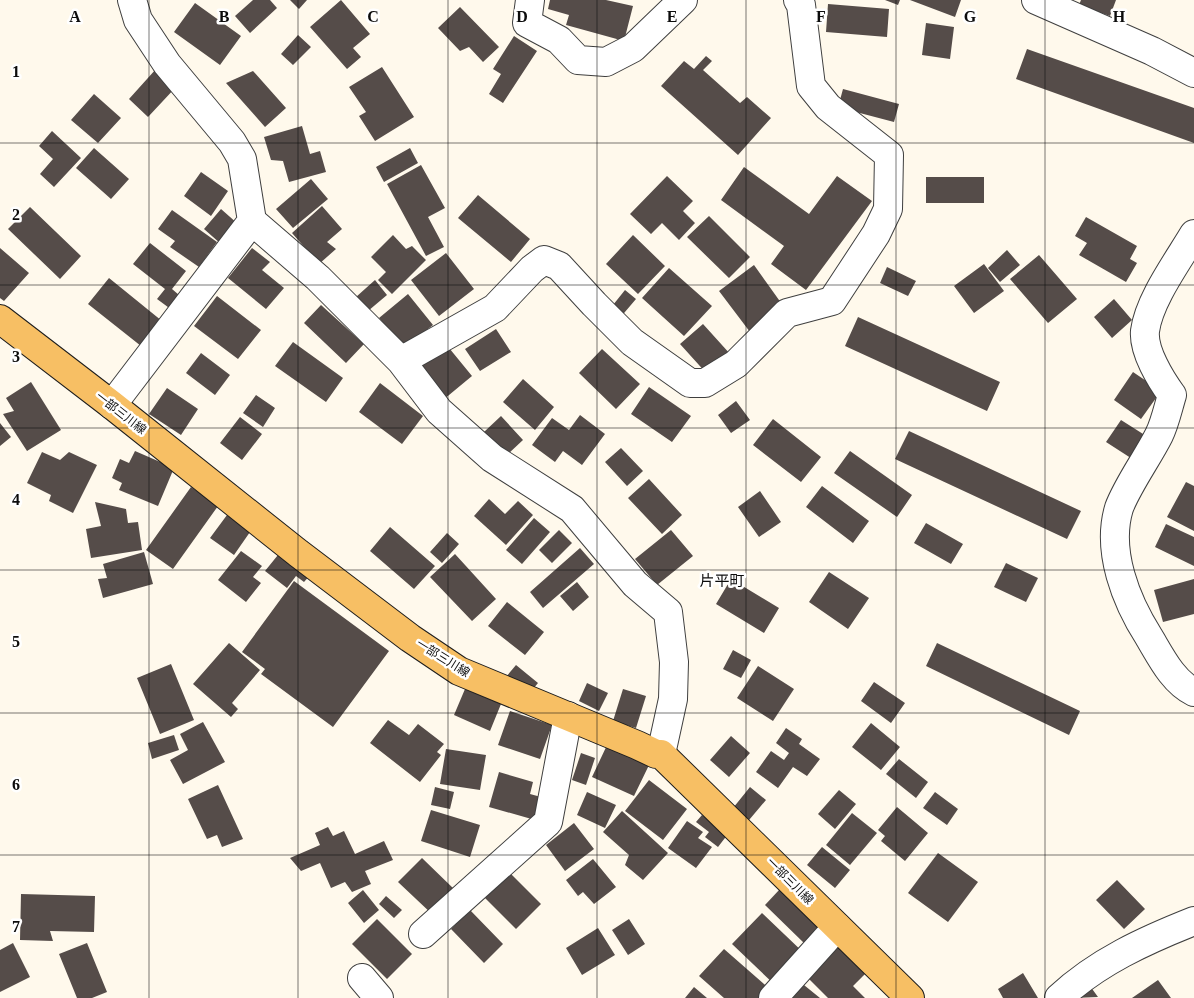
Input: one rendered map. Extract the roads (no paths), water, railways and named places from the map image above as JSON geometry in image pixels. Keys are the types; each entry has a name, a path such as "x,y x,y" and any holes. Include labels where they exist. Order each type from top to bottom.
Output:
{"main road":[{"name":"一部三川線","path":"0,320 112,405 298,553 410,638 459,671 637,744 656,754 661,754 910,998"}],"street":[{"path":"132,0 138,20 167,64 232,142 242,159 252,221 318,278 401,361 439,411 492,458 572,509 635,584 668,612 674,662 673,699 661,754"},
{"path":"530,0 527,23 559,40 578,60 606,62 633,48 683,0"},
{"path":"401,361 495,308 532,269 544,260 559,266 632,342 690,383 705,383 736,364 787,313 832,301 876,234 888,209 889,156 828,107 811,86 801,5 798,0"},
{"path":"1036,0 1152,51 1194,73"},
{"path":"112,405 252,221"},
{"path":"1194,234 1157,295 1145,332 1155,370 1183,396 1160,432 1120,508 1113,540 1124,585 1146,632 1167,666 1185,688 1194,692"},
{"path":"422,934 548,822 568,716"},
{"path":"1059,998 1109,960 1159,935 1194,921"},
{"path":"772,998 836,927"},
{"path":"1090,974 1111,975 1168,948 1194,940"}],"district":[{"name":"片平町","path":"722,581"}]}
